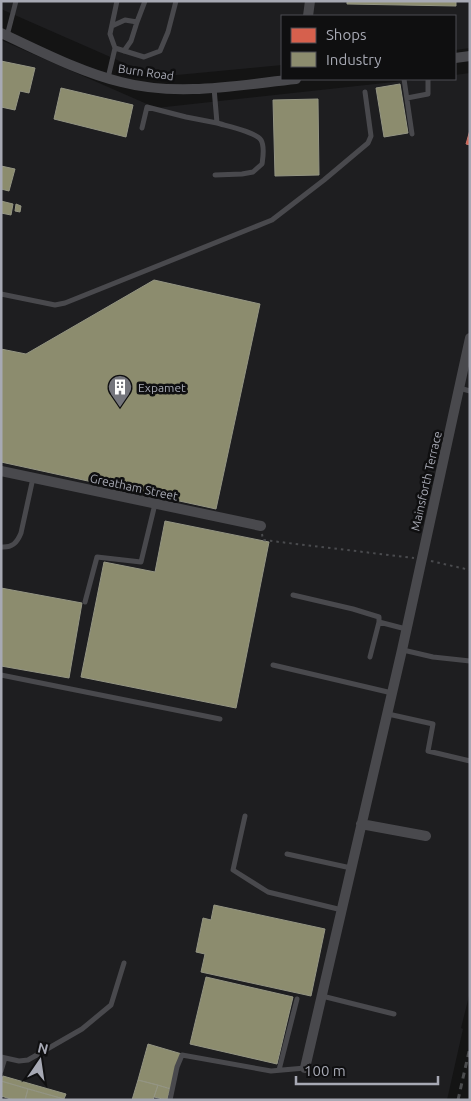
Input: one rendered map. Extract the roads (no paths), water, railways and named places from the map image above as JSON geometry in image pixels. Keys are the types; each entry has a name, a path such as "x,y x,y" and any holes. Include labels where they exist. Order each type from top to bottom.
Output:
{"street":[{"path":"308,15 310,1"},
{"name":"Burn Road","path":"4,34 95,75 123,83 157,88 182,89 214,88 287,80"},
{"path":"456,58 470,56"},
{"name":"Mainsforth Terrace","path":"305,1068 402,650 470,338"},
{"name":"Greatham Street","path":"1,471 261,526"},
{"path":"362,824 426,836"}],"lane":[{"path":"4,34 16,1"},
{"path":"108,78 115,48 110,34 117,1"},
{"path":"124,51 131,41 145,1"},
{"path":"115,48 144,58 160,51 168,32 176,1"},
{"path":"112,26 125,20 137,22"},
{"path":"404,80 412,134"},
{"path":"407,98 428,94 428,80"},
{"path":"214,88 217,122"},
{"path":"1,294 55,304 65,303 272,220 324,180 368,142 371,136 365,92"},
{"path":"142,128 147,107 179,116 217,122 254,134 262,140 264,152 262,164 252,172 215,175"},
{"path":"459,388 470,391"},
{"path":"1,547 10,547 18,541 33,478"},
{"path":"85,602 97,557 141,562 155,504"},
{"path":"293,595 379,616 370,657"},
{"path":"379,622 406,629"},
{"path":"402,650 433,657 470,662"},
{"path":"273,665 392,693"},
{"path":"1,674 220,719"},
{"path":"387,714 433,724 428,751 470,761"},
{"path":"245,816 233,870 268,892 342,910"},
{"path":"287,854 351,868"},
{"path":"1,1071 3,1058 19,1061 28,1060 82,1029 111,1005 124,963"},
{"path":"322,996 394,1014"},
{"path":"279,1070 297,1000"},
{"path":"170,1100 177,1067 182,1055 272,1071 305,1068"}],"railway":[{"path":"458,1100 470,1047"}],"place":[{"name":"Expamet","path":"120,408"}]}
